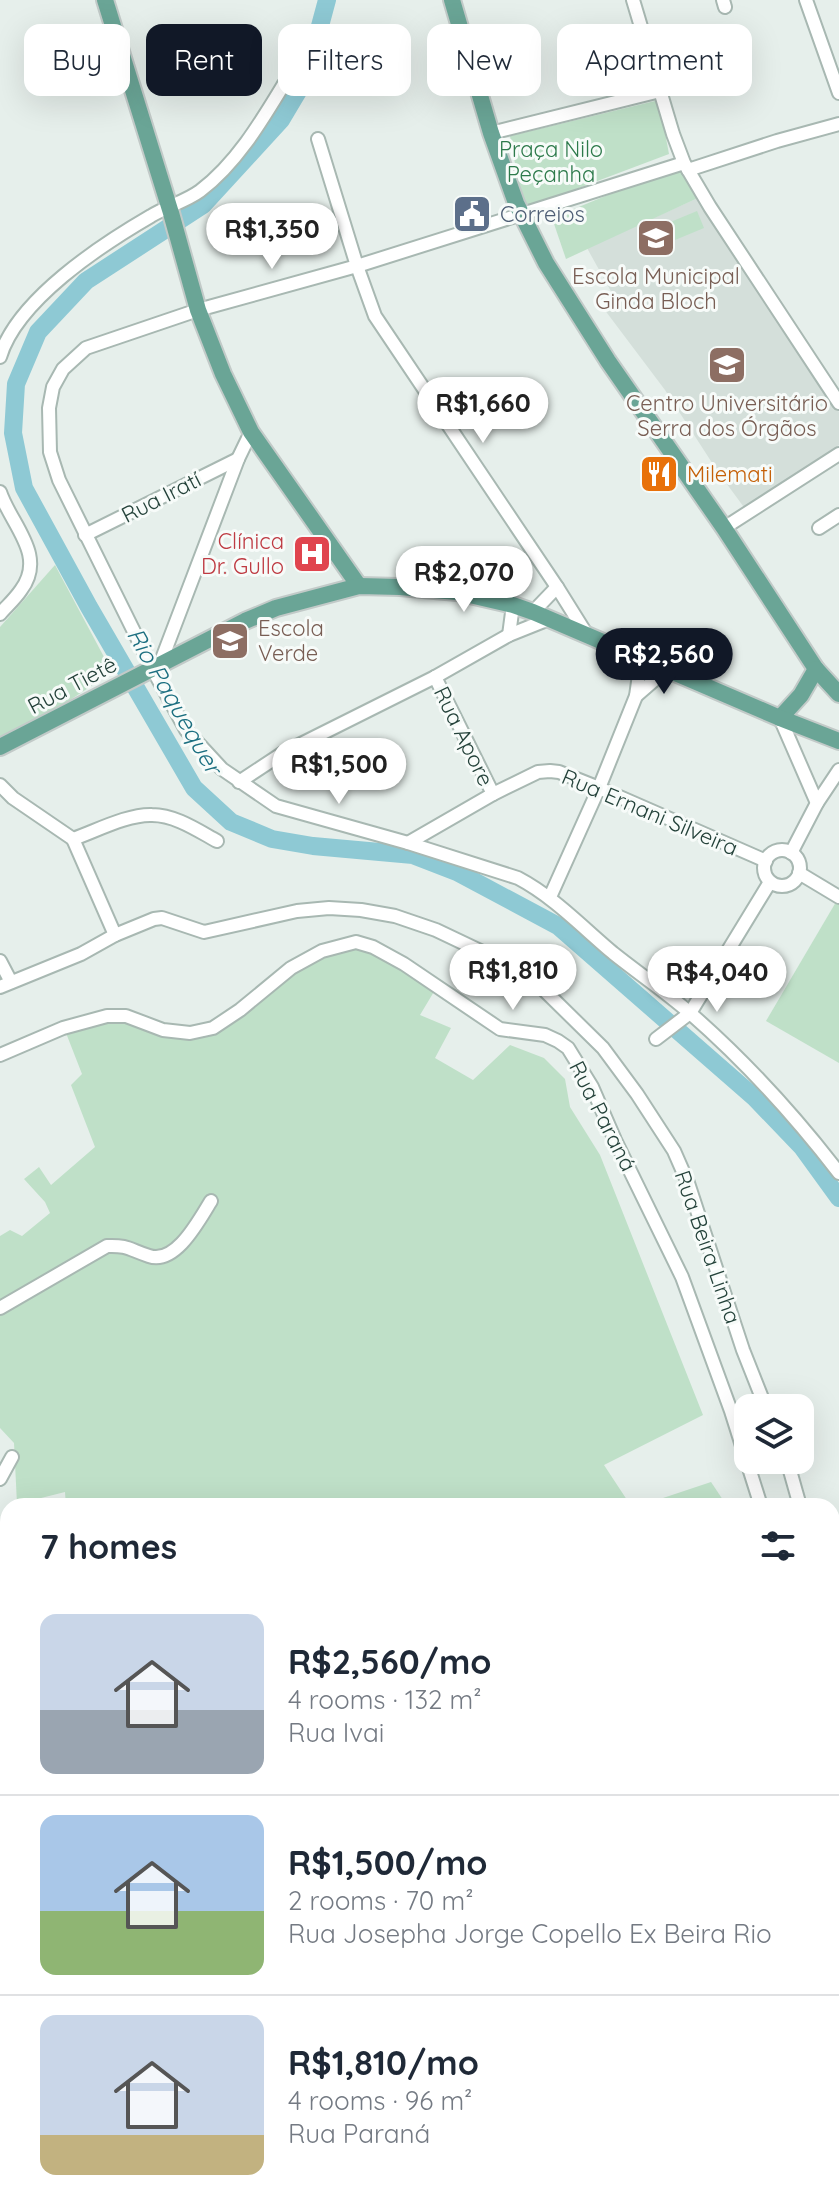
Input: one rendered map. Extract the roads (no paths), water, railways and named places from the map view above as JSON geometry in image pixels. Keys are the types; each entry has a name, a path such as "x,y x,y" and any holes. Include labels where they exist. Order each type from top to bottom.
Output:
{"main road":[{"path":"105,0 198,310 223,374 251,432 359,586"},
{"path":"452,0 491,133 518,209 546,263 608,361 724,528 816,669 839,694"},
{"name":"Rua Tietê","path":"0,747 151,668 276,608 359,586 457,592 513,605 839,741"},
{"path":"780,718 801,695 816,669"}],"street":[{"path":"633,0 640,24"},
{"path":"797,0 810,14"},
{"path":"806,0 839,93"},
{"path":"1,349 20,319 60,279 152,215 170,210 202,189 242,148 278,93"},
{"path":"491,133 640,96"},
{"path":"662,96 686,167 839,403"},
{"path":"839,124 686,167 518,209 357,266 198,310 86,348 63,369 53,387 49,408 50,452 59,480 85,535 151,668 186,730 222,769 276,806 518,878 550,897 613,953 690,1013 787,1108 839,1173"},
{"path":"318,139 375,316 587,635"},
{"path":"151,668 251,432"},
{"path":"724,528 839,454"},
{"name":"Rua Iratí","path":"85,535 238,459"},
{"path":"0,492 3,510 31,556 31,570 22,589 0,614"},
{"path":"819,528 839,515"},
{"path":"239,782 283,753 435,677 541,616 557,587"},
{"path":"509,635 513,605"},
{"path":"550,897 636,696 641,660"},
{"path":"636,696 667,669"},
{"name":"Rua Apore","path":"435,677 493,794"},
{"path":"780,718 817,803"},
{"path":"791,853 817,803 839,770"},
{"name":"Rua Ernani Silveira","path":"408,843 493,794 538,772 550,771 599,788 766,861"},
{"path":"0,785 13,798 73,839 115,935"},
{"path":"73,839 136,816 151,814 180,821 217,841"},
{"path":"780,850 791,853 800,865 795,881 778,886 770,882 764,872 766,861 780,850"},
{"path":"799,873 839,897"},
{"path":"656,1039 690,1013 770,882"},
{"name":"Rua Beira Linha","path":"6,985 154,919 162,918 204,932 297,911 329,908 395,916 436,930 497,959 543,989 603,1048 674,1151 688,1183 760,1394"},
{"name":"Rua Paraná","path":"0,1055 63,1028 107,1016 126,1016 163,1030 190,1033 213,1028 291,968 322,951 356,942 373,947 404,964 500,1029 545,1035 558,1041 568,1048 592,1087 682,1277 731,1411 758,1498"},
{"path":"0,961 6,985"},
{"path":"0,1308 107,1246 123,1245 150,1257 173,1252 211,1201"},
{"path":"0,1479 12,1457"},
{"path":"791,1474 798,1498"}],"waterway":[{"name":"Rio Paquequer","path":"327,0 306,78 281,120 203,205 86,281 38,332 16,384 13,433 24,488 194,788 231,822 272,839 413,855 457,872 558,926 755,1098 802,1147 839,1198"}],"place":[{"name":"Correios","path":"472,214"},
{"name":"Escola Municipal Ginda Bloch","path":"656,238"},
{"name":"Centro Universitário Serra dos Órgãos","path":"727,365"},
{"name":"Milemati","path":"659,474"},
{"name":"Clínica Dr. Gullo","path":"312,554"},
{"name":"Escola Verde","path":"230,641"}],"park label":[{"name":"Praça Nilo Peçanha","path":"551,162"}]}
